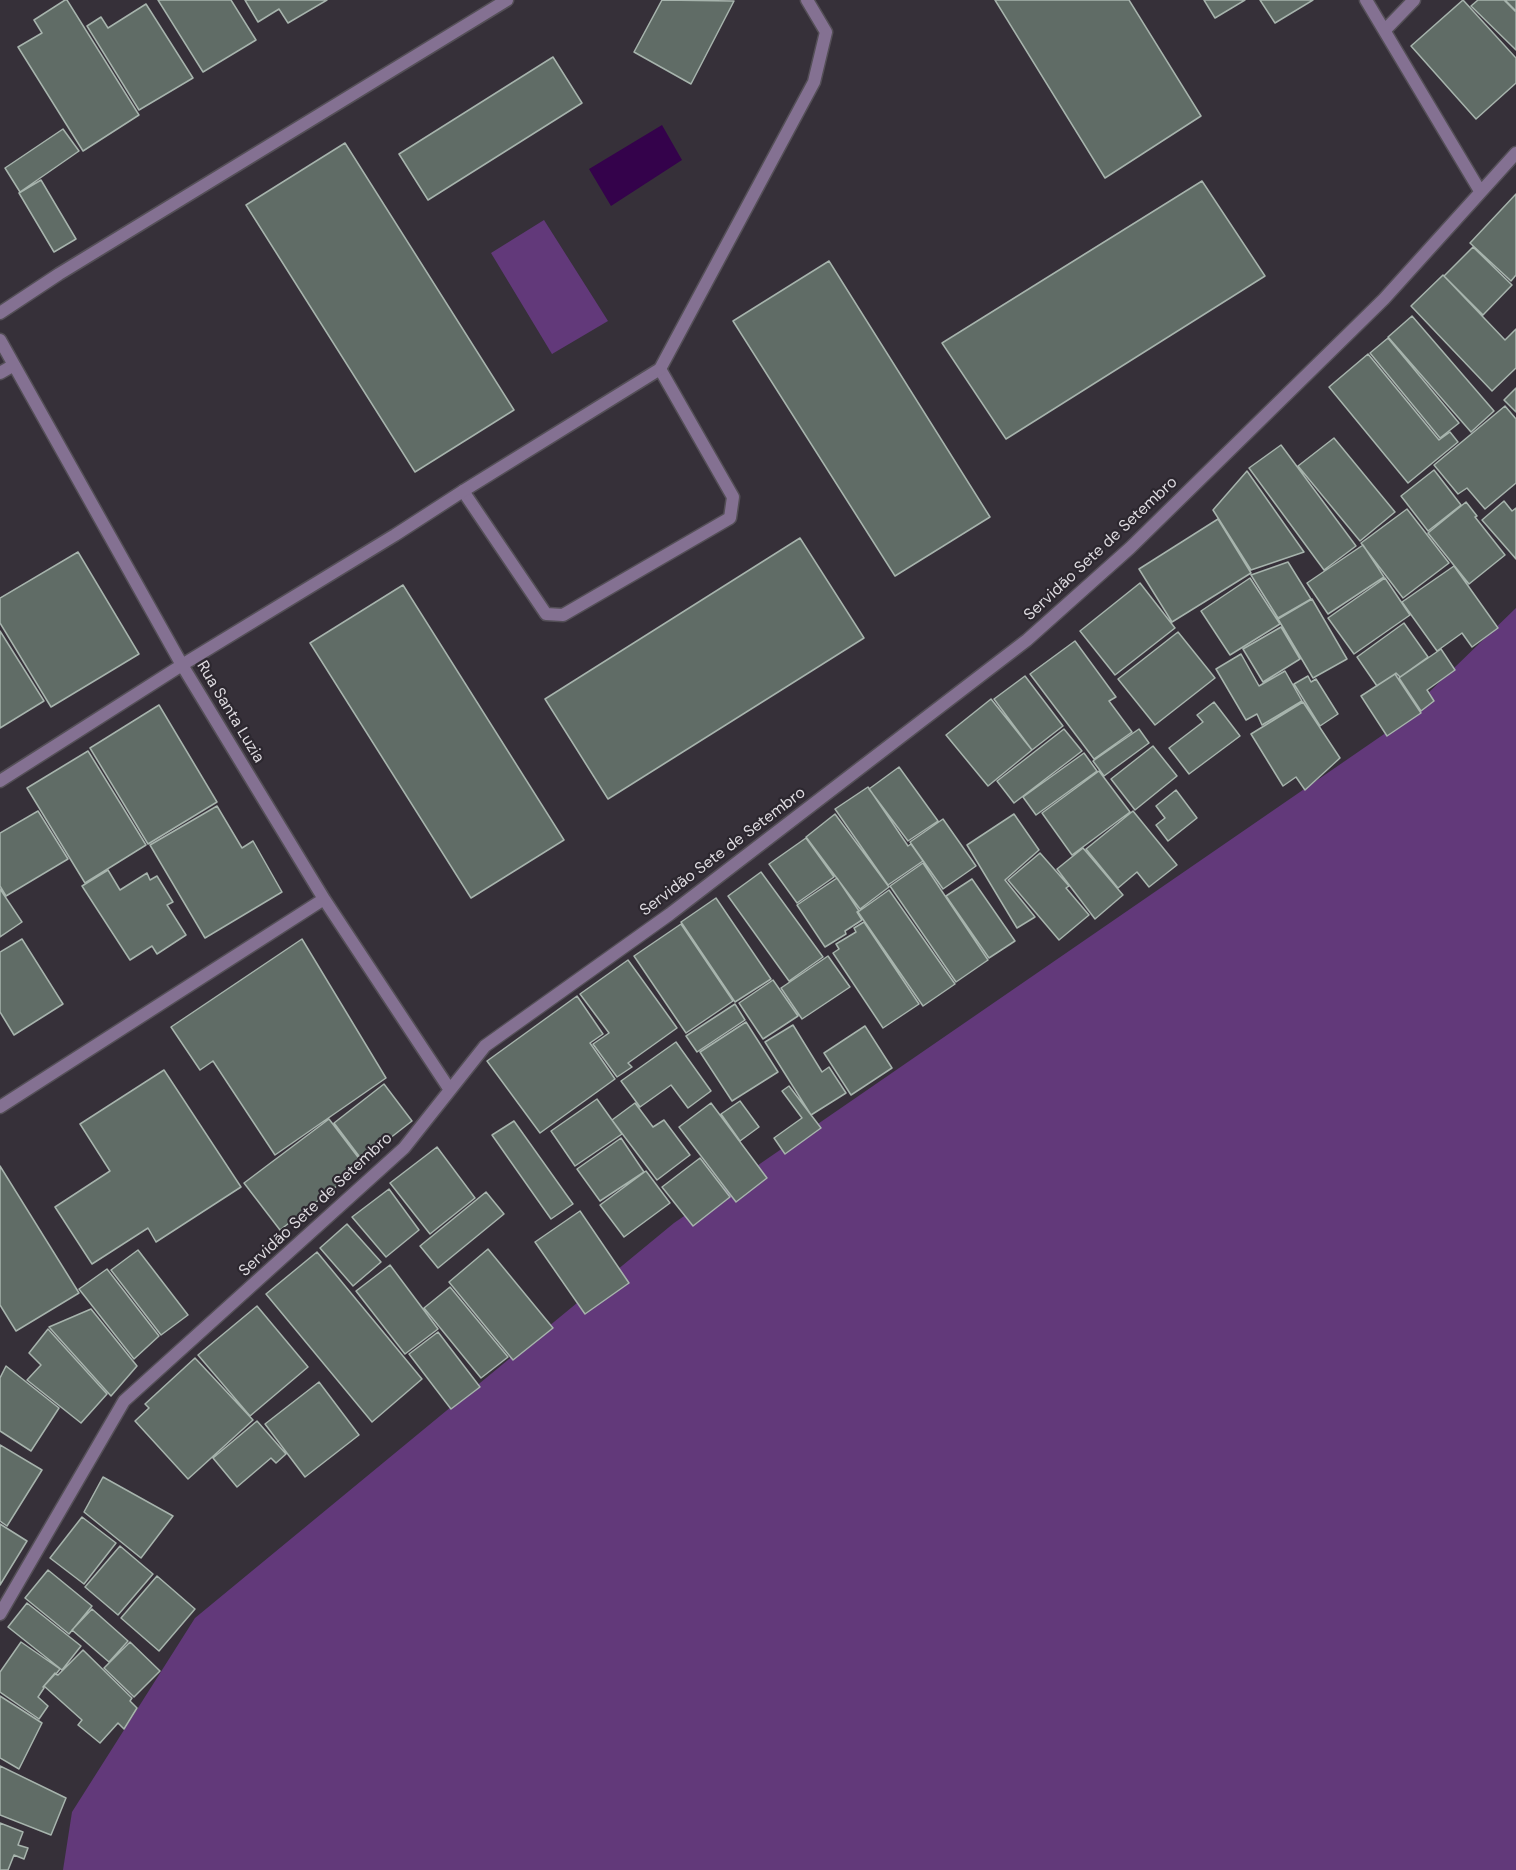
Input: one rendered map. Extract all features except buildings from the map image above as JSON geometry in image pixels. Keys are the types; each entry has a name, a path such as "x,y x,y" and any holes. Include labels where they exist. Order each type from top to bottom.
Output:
{"street":[{"path":"0,313 59,274 507,0"},
{"path":"0,782 182,665 660,369 814,82 826,32 807,0"},
{"path":"1366,0 1480,191"},
{"path":"1385,30 1414,0"},
{"name":"Servidão Sete de Setembro","path":"0,1614 124,1401 404,1148 485,1046 696,895 1027,640 1130,548 1367,315 1516,153"},
{"name":"Rua Santa Luzia","path":"0,340 182,665 324,899 450,1090"},
{"path":"0,374 14,365"},
{"path":"463,491 546,614 563,615 730,518 733,497 660,369"},
{"path":"0,1107 324,899"}],"shaded area":[{"path":"662,125 682,160 611,206 589,169"},
{"path":"544,220 608,321 552,354 491,253"},
{"path":"1516,608 1516,1870 63,1870 72,1812 195,1618 674,1223 1390,730"}]}
